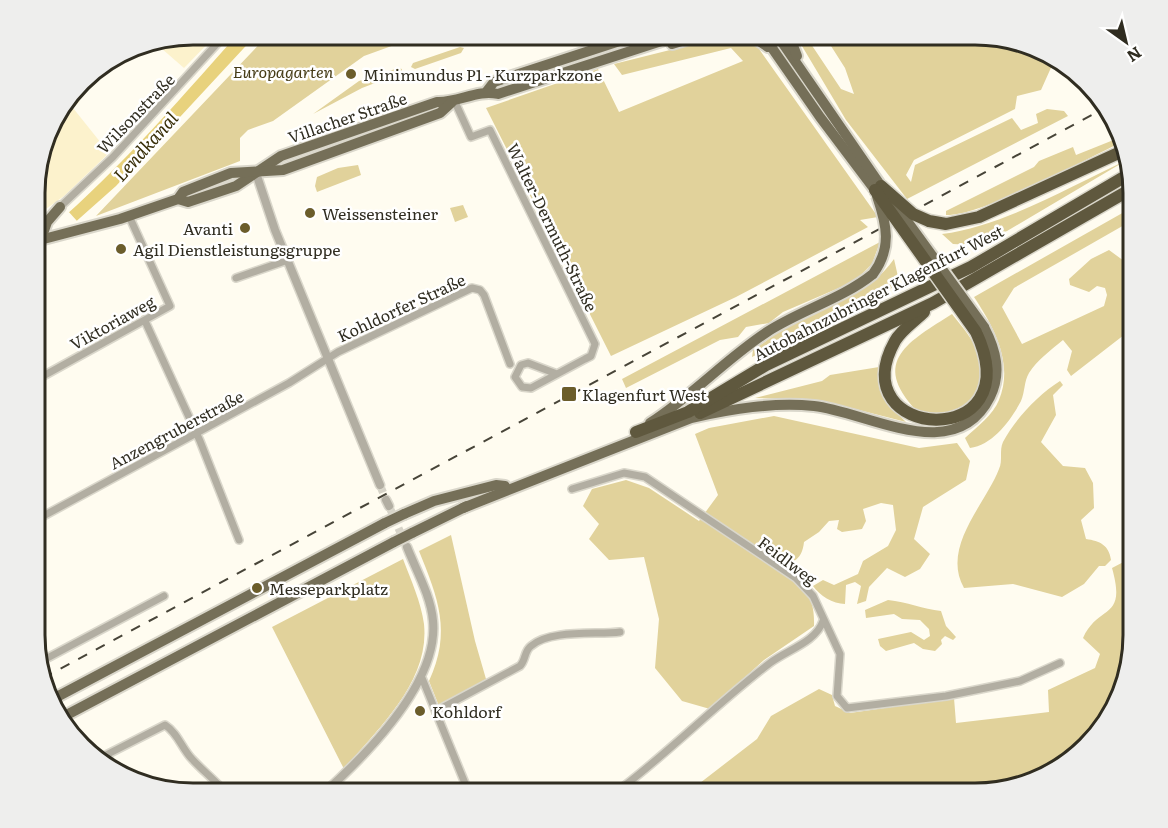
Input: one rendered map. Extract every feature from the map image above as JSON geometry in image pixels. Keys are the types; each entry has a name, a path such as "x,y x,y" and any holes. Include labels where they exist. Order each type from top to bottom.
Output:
{"highway":[{"path":"875,184 913,214 928,221 958,223 979,217 1117,154"},
{"name":"Autobahnzubringer Klagenfurt West","path":"636,432 688,412 766,365 971,267 1122,178"},
{"path":"875,184 980,330 988,368 983,387 974,404 957,417 942,421 916,418 903,411 886,386 884,367 896,339 933,303"},
{"name":"Autobahnzubringer Klagenfurt West","path":"691,418 933,303 1123,194"}],"main road":[{"name":"Villacher Straße","path":"487,92 494,82 607,45"},
{"name":"Villacher Straße","path":"45,238 129,216 178,199 183,192 231,173 283,170 440,113 453,102 487,92 498,94 651,45"},
{"path":"624,54 660,45"},
{"path":"765,45 875,184"},
{"path":"770,45 785,69"},
{"path":"68,713 505,486 636,432 684,399 767,332 788,318 861,283 873,274 887,247 884,216 875,184 784,45"},
{"path":"793,45 808,82"},
{"path":"45,218 60,207"},
{"path":"45,224 60,207"},
{"path":"463,508 691,418 773,404 816,406 905,430 927,432 954,428 982,412 994,388 997,375 995,354 980,330"},
{"path":"58,696 404,514 434,501 496,485 505,486"}],"street":[{"name":"Wilsonstraße","path":"60,207 120,149 215,45"},
{"name":"Walter-Dermuth-Straße","path":"453,102 471,137 490,130 595,344 591,356 531,388 522,387 515,377 521,365 528,363 557,374"},
{"name":"Kohldorfer Straße","path":"256,173 288,260 380,485"},
{"name":"Viktoriaweg","path":"45,375 170,306 129,216"},
{"path":"236,278 288,260"},
{"name":"Kohldorfer Straße","path":"328,359 396,323 476,288 483,295 510,364"},
{"path":"145,321 196,432 239,540"},
{"name":"Anzengruberstraße","path":"45,515 328,359"},
{"name":"Feidlweg","path":"572,489 624,473 645,477 796,579 813,596 840,654 837,696 847,708 946,696 1020,681 1060,663"},
{"path":"334,783 363,754 422,678 433,644 433,620 428,600 407,548"},
{"path":"47,658 164,596"},
{"path":"628,783 762,669 817,634 823,621"},
{"path":"436,711 519,666 525,659 527,650 535,643 574,633 620,632"},
{"path":"422,678 466,783"},
{"path":"107,755 165,725 179,739 191,758 218,783"}],"shaded area":[{"path":"183,45 206,45 184,68 162,49"},
{"path":"79,99 80,101 73,108 109,153 64,196 45,210 46,173 50,154 60,127"}],"green space":[{"name":"Europagarten","path":"258,45 394,45 364,56 273,121 248,130 240,138 240,161 96,216"},
{"path":"690,45 756,45 878,217 860,220 868,227 736,297 611,356 486,108 598,69 619,112 743,61 731,48 622,75 614,64"},
{"path":"801,45 812,45 841,89 854,94 845,68 830,45 985,45 1014,50 1032,56 1051,67 1041,90 1017,96 1015,109 914,160 906,175 911,182 915,165 1012,118 1021,130 1038,123 1036,114 1047,109 1064,111 1068,116 907,199 846,120"},
{"path":"460,47 464,48 461,53 415,69 411,67 413,63"},
{"path":"398,68 402,69 401,73 362,88 313,114 359,81"},
{"path":"1113,140 1115,145 984,207 946,215 946,211 1034,167 1039,161 1073,147 1076,155"},
{"path":"1120,164 1007,231 972,245 953,244 942,234 989,223 1060,193"},
{"path":"358,165 361,175 317,192 315,186 317,177 338,168"},
{"path":"463,205 468,217 455,222 450,208"},
{"path":"1123,213 1123,226 1014,288 1002,307 1022,344 1104,306 1107,295 1105,288 1097,286 1089,292 1070,285 1069,279 1091,259 1109,250 1123,260 1123,336 1071,376 1067,370 1072,351 1063,340 1032,368 1026,379 1021,401 1007,423 994,437 970,448 965,438 993,411 999,400 1004,373 1000,346 995,333 974,297"},
{"path":"880,242 872,264 855,281 783,312 769,323 746,327 738,337 720,340 626,388 622,379"},
{"path":"894,259 899,281 882,297 815,327 809,334 783,341 752,357 753,350 791,324 864,288"},
{"path":"952,314 978,352 982,367 979,386 970,403 955,413 942,415 917,411 903,394 896,379 896,365 910,343"},
{"path":"879,367 887,398 906,422 820,400 755,398 822,381 830,375"},
{"path":"1060,381 1063,385 1053,395 1056,415 1041,442 1063,466 1085,468 1093,483 1094,508 1081,520 1086,539 1096,541 1106,547 1111,560 1105,566 1099,566 1084,584 1062,597 1013,584 964,588 958,573 961,542 999,469 1003,442 1014,424 1028,408"},
{"path":"774,416 919,448 957,443 970,461 966,480 923,507 914,539 930,554 920,569 905,577 887,568 869,587 866,601 857,604 861,586 855,582 846,585 845,604 827,598 813,586 823,580 834,585 858,574 863,561 888,546 896,530 893,505 881,503 863,509 866,521 862,529 842,532 837,529 839,520 829,521 819,532 804,542 799,557 789,564 778,567 806,591 812,606 814,626 764,660 710,709 682,701 655,668 659,619 644,557 609,560 589,539 599,524 583,506 592,489 626,480 649,488 699,521 718,495 695,434 709,428"},
{"path":"451,535 486,679 439,706 429,681 440,647 440,615 432,584 419,551"},
{"path":"403,559 423,616 424,645 419,665 399,703 344,769 272,627"},
{"path":"1123,562 1123,645 1112,692 1103,709 1080,740 1041,768 1023,775 985,783 700,783 757,739 771,716 819,689 832,695 835,706 850,713 954,698 956,723 1049,712 1048,690 1095,668 1100,654 1083,638 1089,627 1114,604 1116,585 1112,568"},
{"path":"888,600 941,611 946,626 956,637 953,640 945,636 941,640 942,644 935,651 923,649 914,643 886,651 880,646 878,639 911,632 924,640 930,636 929,629 920,620 902,619 894,614 866,618 865,610"}],"water":[{"name":"Lendkanal","path":"228,45 247,45 116,186 45,249 45,233 116,168"}],"pier":[{"path":"68,211 77,221 83,221 45,254 45,230"}],"tunnel":[{"path":"380,485 386,500"},
{"path":"389,506 404,541"}],"railway":[{"path":"50,674 1098,112"}],"place":[{"name":"Minimundus P1 - Kurzparkzone","path":"351,74"},
{"name":"Weissensteiner","path":"310,213"},
{"name":"Avanti","path":"245,228"},
{"name":"Agil Dienstleistungsgruppe","path":"121,249"},
{"name":"Klagenfurt West","path":"569,394"},
{"name":"Messeparkplatz","path":"257,588"},
{"name":"Kohldorf","path":"420,711"}]}
